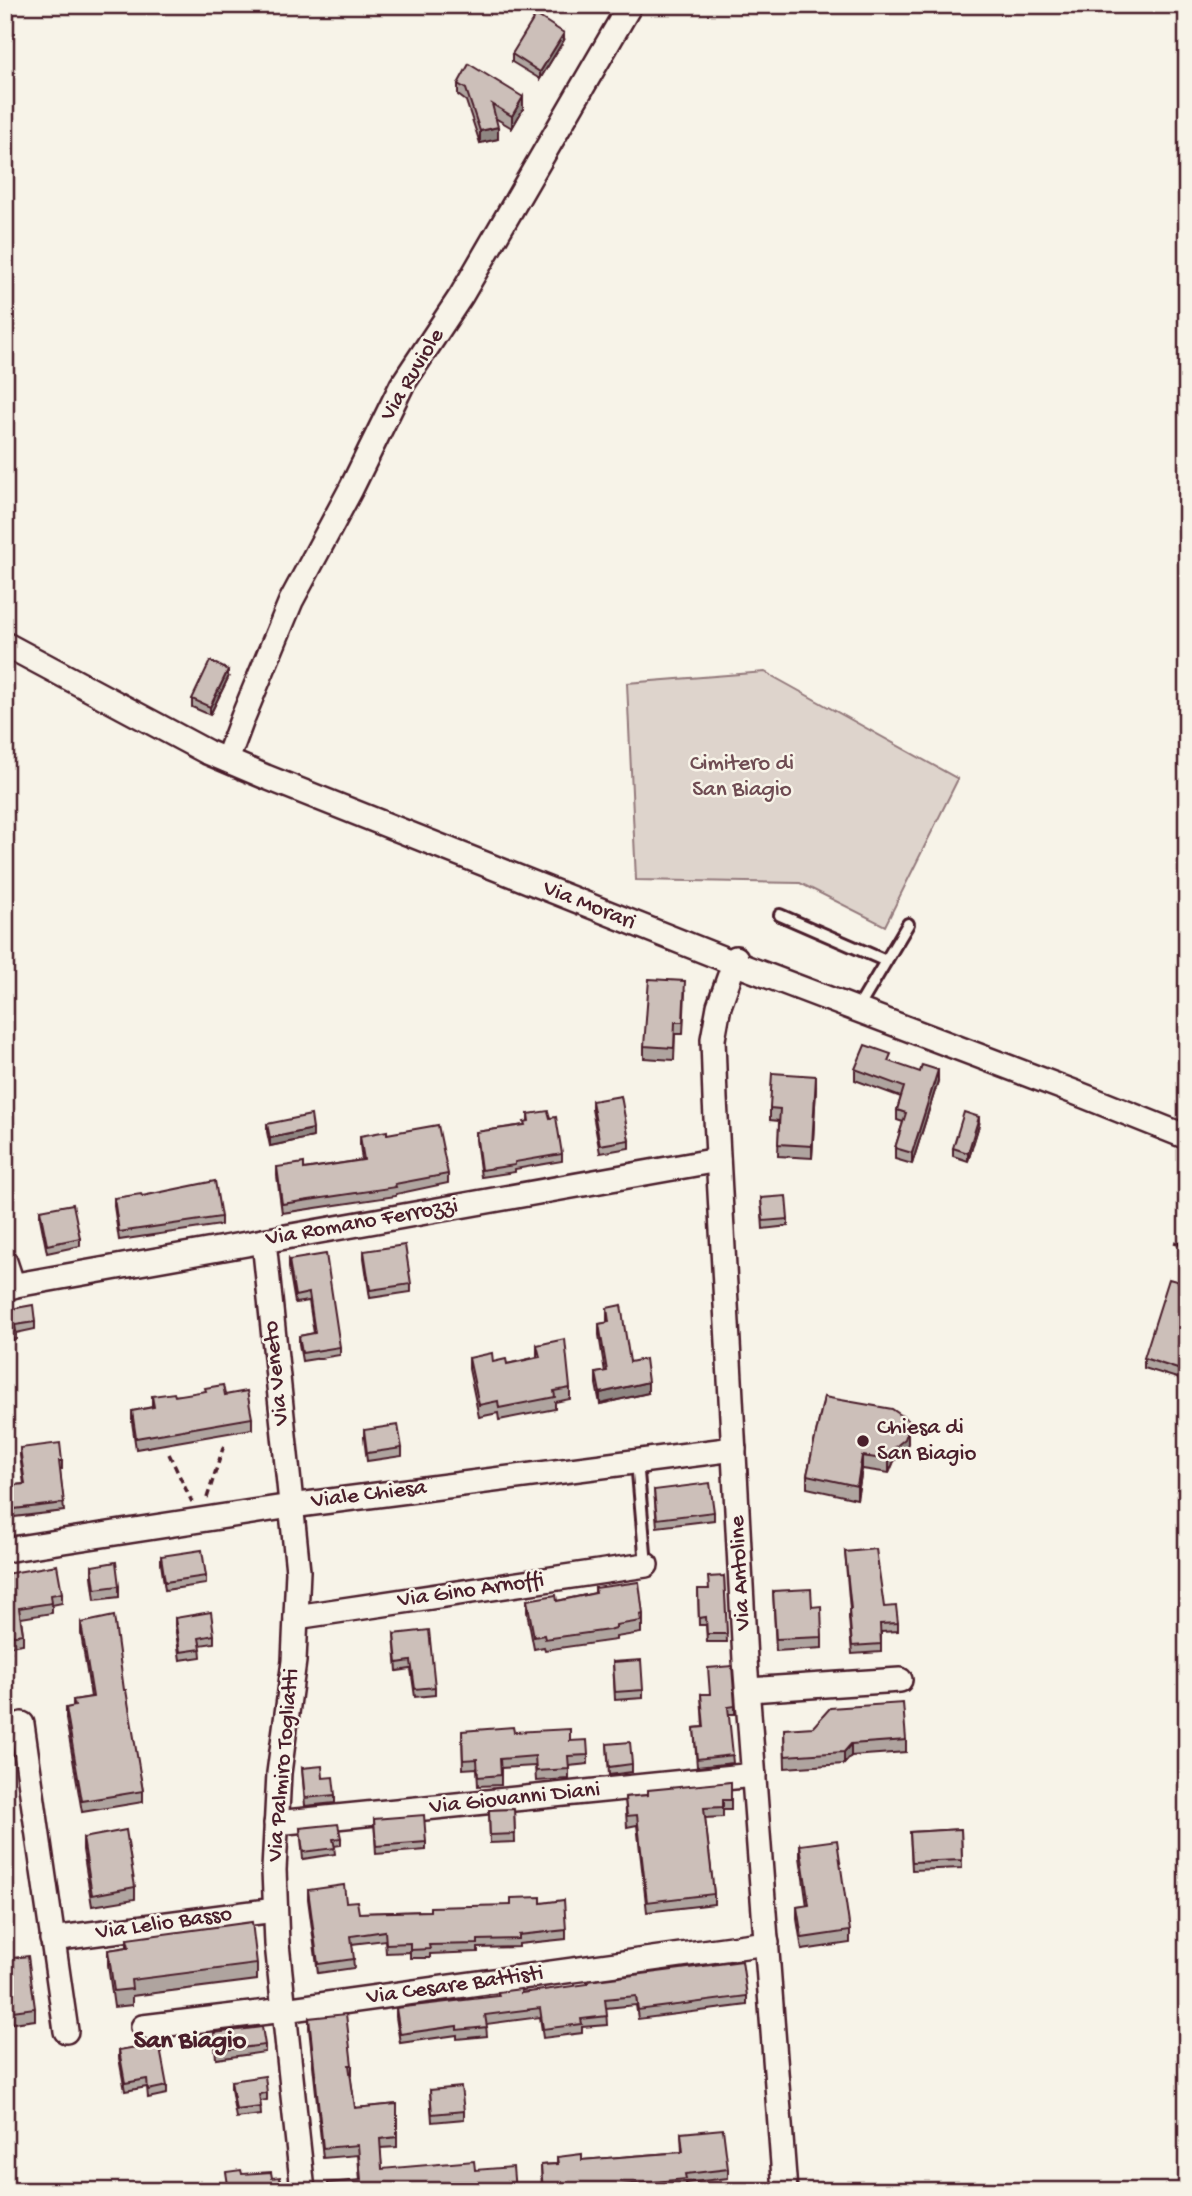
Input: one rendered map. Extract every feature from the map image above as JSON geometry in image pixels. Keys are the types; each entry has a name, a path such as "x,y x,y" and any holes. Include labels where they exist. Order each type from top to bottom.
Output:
{"street":[{"name":"Via Ruviole","path":"227,760 292,601 402,385 461,296 630,5"},
{"name":"Via Morari","path":"5,644 227,760 857,1010 1187,1137"},
{"name":"Via Antoline","path":"735,961 719,1006 713,1039 748,1690 785,2191"},
{"name":"Via Romano Ferrozzi","path":"9,1286 718,1160"},
{"name":"Via Veneto","path":"264,1241 291,1506"},
{"path":"5,1262 9,1286"},
{"name":"Viale Chiesa","path":"5,1550 291,1506 734,1449"},
{"name":"Via Palmiro Togliatti","path":"291,1506 298,1571 294,1661 279,1773 274,1870 284,2010 303,2191"},
{"name":"Via Gino Arnoffi","path":"296,1617 646,1565"},
{"path":"748,1690 900,1680"},
{"path":"22,1724 66,2031"},
{"name":"Via Giovanni Diani","path":"276,1823 754,1775"},
{"name":"Via Lelio Basso","path":"52,1939 275,1910"},
{"name":"Via Cesare Battisti","path":"143,2027 767,1943"}],"lane":[{"path":"780,915 886,961"},
{"path":"857,1010 908,924"},
{"path":"637,1461 646,1565"}],"path":[{"path":"1174,1242 1187,1245"},
{"path":"200,1520 225,1442"},
{"path":"169,1454 200,1520"}],"green space":[{"name":"Cimitero di San Biagio","path":"765,672 958,779 885,926 800,883 636,880 627,683"}],"building":[{"path":"536,15 564,33 540,72 512,54"},
{"path":"469,64 523,97 512,116 492,104 498,127 480,131 466,89 458,84"},
{"path":"210,661 228,670 210,707 192,699"},
{"path":"649,979 685,981 683,1022 675,1022 674,1048 644,1046"},
{"path":"865,1045 891,1054 888,1061 920,1072 922,1065 938,1070 912,1153 895,1148 906,1113 897,1110 904,1087 855,1069"},
{"path":"772,1073 816,1076 812,1146 778,1144 780,1109 770,1108"},
{"path":"621,1096 629,1140 600,1145 592,1101"},
{"path":"548,1111 550,1118 556,1117 562,1154 481,1170 476,1132 525,1125 524,1122 529,1121 528,1114"},
{"path":"964,1112 979,1117 968,1153 953,1148"},
{"path":"311,1115 313,1129 270,1138 267,1124"},
{"path":"438,1125 448,1174 395,1184 396,1187 282,1204 277,1167 304,1163 304,1169 364,1160 360,1136"},
{"path":"215,1181 221,1217 119,1232 114,1198 142,1196"},
{"path":"786,1196 788,1219 763,1221 761,1198"},
{"path":"73,1204 80,1238 47,1245 40,1210"},
{"path":"405,1245 411,1284 370,1290 364,1251"},
{"path":"326,1254 340,1347 302,1353 299,1336 315,1333 309,1293 295,1296 289,1260"},
{"path":"1169,1279 1187,1284 1187,1319 1178,1347 1187,1350 1187,1372 1144,1358"},
{"path":"33,1305 35,1322 15,1325 16,1331 5,1333 5,1310"},
{"path":"621,1305 630,1362 645,1359 648,1382 600,1393 596,1373 607,1371 599,1324 609,1322 607,1308"},
{"path":"565,1339 570,1388 554,1391 555,1397 499,1408 498,1401 479,1405 469,1358 492,1353 493,1362 506,1359 507,1364 540,1357 537,1345"},
{"path":"223,1385 225,1395 247,1391 252,1418 136,1438 132,1411 154,1407 152,1396 174,1393 175,1396"},
{"path":"824,1397 892,1409 908,1420 905,1439 894,1448 889,1460 862,1456 857,1486 807,1475"},
{"path":"398,1425 402,1448 367,1453 364,1430"},
{"path":"60,1443 62,1461 59,1461 64,1503 5,1510 5,1486 25,1484 20,1448"},
{"path":"710,1483 714,1512 657,1519 654,1490"},
{"path":"876,1549 884,1607 896,1606 898,1623 880,1624 881,1644 852,1646 845,1552"},
{"path":"202,1550 206,1576 165,1582 161,1556"},
{"path":"116,1562 119,1586 95,1589 92,1566"},
{"path":"57,1565 62,1593 51,1595 52,1603 19,1608 23,1634 8,1636 11,1652 5,1653 5,1574"},
{"path":"724,1576 727,1634 707,1634 706,1617 699,1618 698,1589 709,1589 708,1577"},
{"path":"639,1582 643,1614 640,1615 641,1621 616,1625 616,1628 609,1630 545,1639 544,1635 534,1637 527,1600 556,1595 557,1601 596,1593 595,1588"},
{"path":"811,1589 812,1607 821,1606 822,1637 776,1639 773,1591"},
{"path":"211,1612 214,1635 199,1638 201,1649 180,1652 175,1618"},
{"path":"114,1616 124,1690 143,1791 82,1801 66,1708 75,1706 73,1700 93,1697 81,1623"},
{"path":"429,1630 435,1687 415,1689 411,1661 397,1663 394,1634"},
{"path":"641,1660 643,1690 615,1692 613,1662"},
{"path":"732,1666 735,1706 728,1707 733,1755 697,1759 694,1728 704,1727 701,1694 710,1694 708,1668"},
{"path":"903,1703 906,1740 851,1744 844,1752 785,1756 784,1729 813,1727 830,1708"},
{"path":"513,1727 514,1732 570,1729 570,1741 587,1740 588,1755 568,1756 569,1769 536,1771 535,1756 500,1759 501,1775 478,1777 477,1759 463,1760 462,1731"},
{"path":"630,1742 632,1764 609,1767 607,1744"},
{"path":"322,1766 323,1778 333,1777 335,1795 305,1798 302,1768"},
{"path":"731,1782 731,1800 723,1800 723,1807 704,1808 714,1894 647,1902 637,1815 627,1816 625,1797 648,1795 648,1790"},
{"path":"514,1809 515,1834 490,1835 489,1810"},
{"path":"424,1815 426,1842 376,1846 374,1819"},
{"path":"338,1824 341,1838 333,1839 335,1848 303,1852 300,1828"},
{"path":"961,1829 962,1860 912,1862 910,1832"},
{"path":"126,1830 135,1887 92,1895 83,1838"},
{"path":"837,1840 850,1931 802,1938 797,1907 809,1905 800,1845"},
{"path":"344,1885 346,1902 357,1901 359,1913 430,1911 430,1907 511,1905 511,1898 541,1897 541,1903 564,1900 566,1930 519,1935 519,1939 478,1940 478,1944 429,1945 430,1949 410,1950 410,1943 386,1944 385,1931 351,1936 354,1959 318,1964 308,1890"},
{"path":"252,1922 257,1964 131,1980 132,1989 114,1991 108,1950 129,1947 127,1939"},
{"path":"28,1956 35,2008 5,2012 5,1959"},
{"path":"742,1961 747,1996 638,2010 636,1996 605,1999 607,2016 581,2019 582,2024 543,2029 540,2008 485,2015 487,2027 457,2030 457,2026 400,2034 396,2008 499,1996 498,1992 521,1989 521,1993 588,1984 588,1981"},
{"path":"346,2014 355,2108 397,2104 397,2137 380,2139 382,2169 474,2161 475,2170 513,2167 515,2191 328,2191 328,2183 361,2180 358,2145 323,2148 309,2018"},
{"path":"262,2027 265,2045 216,2051 214,2033"},
{"path":"159,2043 167,2086 148,2090 147,2079 125,2083 119,2050"},
{"path":"265,2076 267,2093 259,2094 261,2107 236,2110 231,2081"},
{"path":"461,2087 464,2111 432,2114 430,2090"},
{"path":"723,2129 728,2169 685,2174 686,2179 543,2191 541,2165 558,2164 557,2157 582,2154 582,2160 683,2152 681,2133"},
{"path":"241,2170 242,2174 271,2172 272,2178 280,2177 281,2191 229,2191 226,2172"}],"place":[{"name":"Chiesa di San Biagio","path":"863,1441"}],"district":[{"name":"San Biagio","path":"190,2042"}]}
